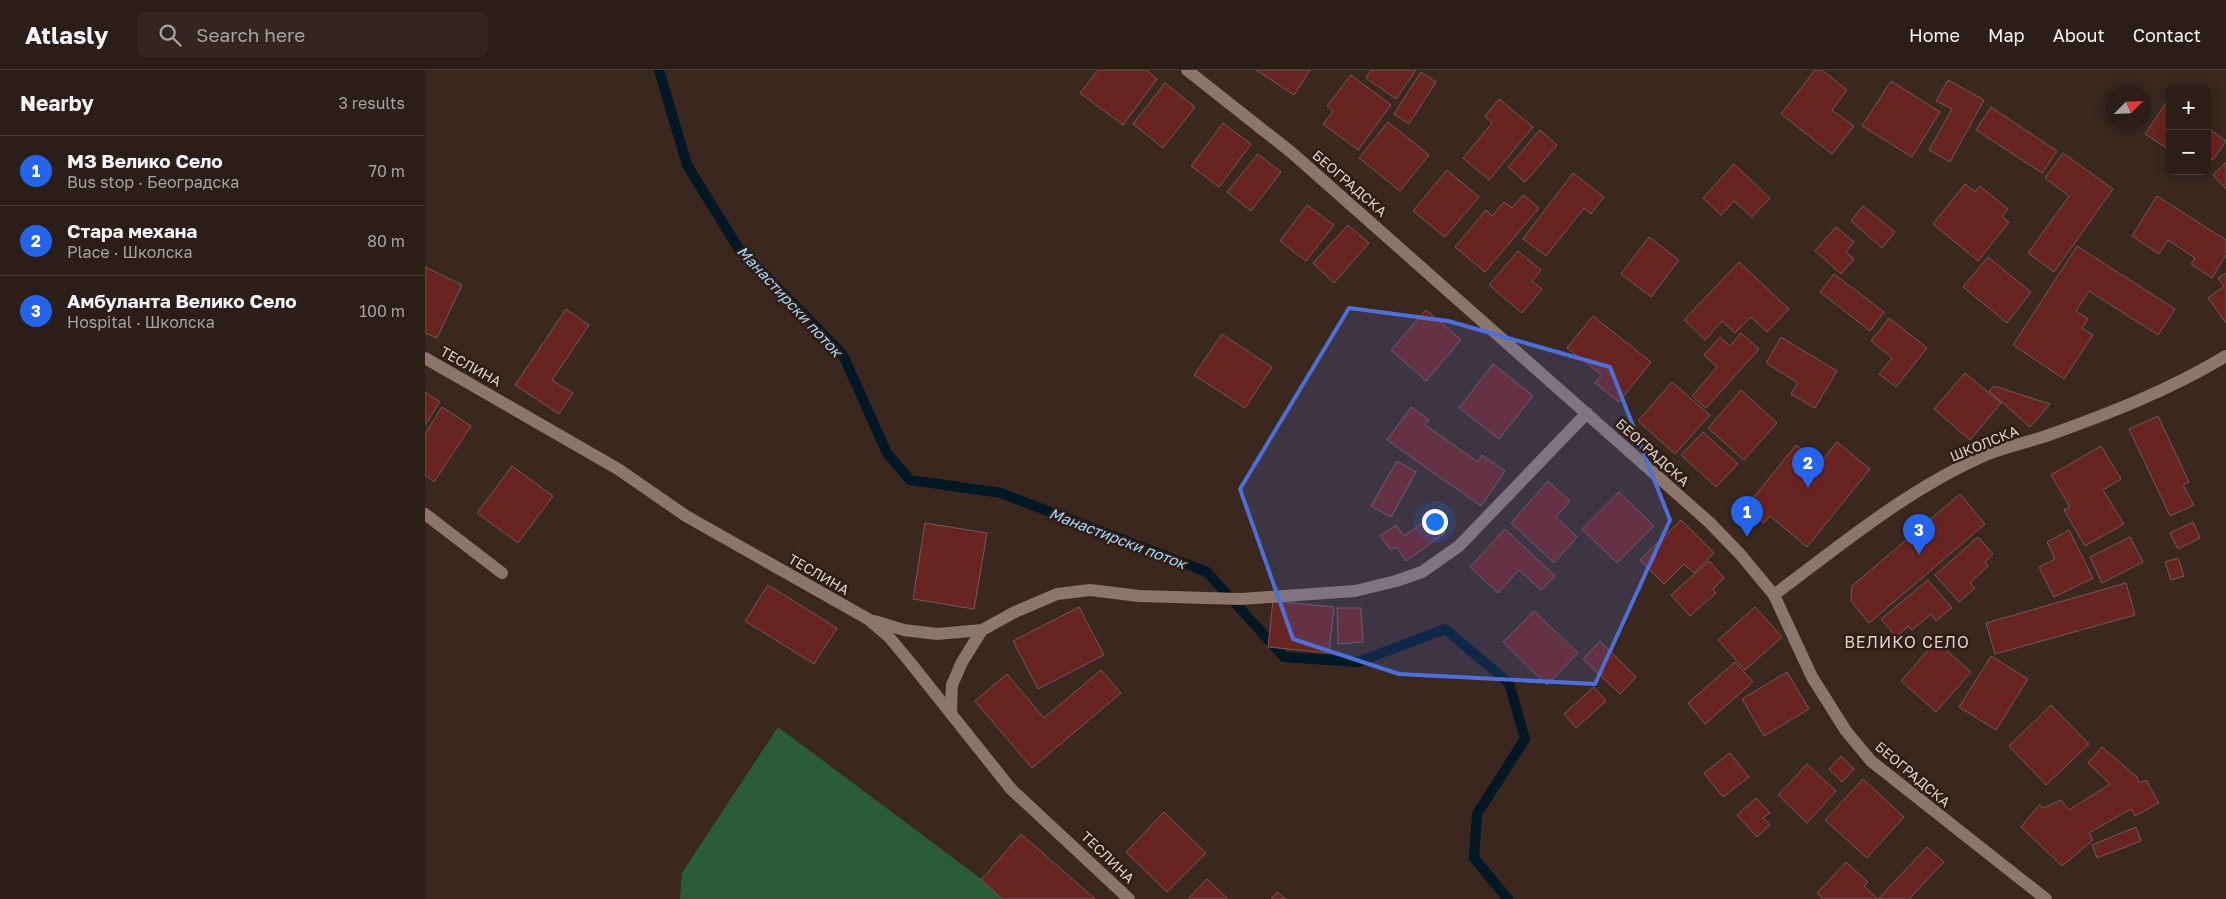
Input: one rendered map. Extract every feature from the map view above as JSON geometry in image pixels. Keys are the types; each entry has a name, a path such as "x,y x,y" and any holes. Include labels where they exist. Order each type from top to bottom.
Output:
{"street":[{"name":"БЕОГРАДСКА","path":"1187,70 1291,152 1709,522 1740,554 1774,596 1812,677 1846,731 1871,761 2046,899"},
{"name":"ШКОЛСКА","path":"1774,596 1871,522 1943,476 1989,454 2047,435 2148,397 2226,356"},
{"name":"ТЕСЛИНА","path":"425,358 610,464 687,516 868,619 889,637 1011,789 1071,842 1129,899"},
{"path":"868,619 904,630 937,634 982,630 1015,612 1057,594 1090,590 1139,596 1241,599 1355,591 1396,581 1422,572 1459,546 1587,413"},
{"path":"425,514 502,573"},
{"path":"951,712 952,686 961,662 982,630"}],"highlighted area":[{"path":"1349,308 1448,321 1610,367 1670,520 1595,684 1399,674 1293,639 1240,489"}],"green space":[{"path":"778,727 1008,899 680,899 682,873"}],"building":[{"path":"1098,70 1146,70 1157,79 1123,125 1080,93"},
{"path":"1256,70 1310,70 1294,95"},
{"path":"1371,70 1416,70 1396,99 1366,78"},
{"path":"1815,70 1822,70 1847,90 1832,110 1854,126 1832,154 1781,114"},
{"path":"1421,72 1436,82 1409,124 1394,114"},
{"path":"1351,75 1391,105 1358,150 1323,124 1333,111 1327,106"},
{"path":"1948,80 1984,100 1950,162 1929,150 1952,109 1936,101"},
{"path":"1891,81 1940,112 1912,157 1862,126"},
{"path":"1165,83 1195,107 1163,148 1133,124"},
{"path":"1499,99 1533,127 1489,180 1463,158 1492,123 1485,116"},
{"path":"2166,103 2166,148 2145,134 2148,130 2151,130 2151,125"},
{"path":"1991,107 2057,151 2042,173 1976,130"},
{"path":"1388,122 1429,155 1400,191 1359,158"},
{"path":"1223,123 1251,144 1219,187 1191,166"},
{"path":"1540,130 1557,145 1525,182 1508,167"},
{"path":"2211,130 2226,141 2213,160 2211,159"},
{"path":"2063,153 2113,189 2054,272 2028,253 2069,196 2045,178"},
{"path":"1258,154 1281,172 1251,211 1227,192"},
{"path":"2226,162 2226,189 2213,175"},
{"path":"1734,164 1770,198 1752,217 1734,201 1721,215 1703,198"},
{"path":"1447,170 1479,197 1445,237 1413,211"},
{"path":"1573,173 1604,197 1591,214 1584,208 1546,256 1523,239"},
{"path":"1965,184 1975,192 1980,186 2008,209 2002,217 2009,222 1978,261 1933,224"},
{"path":"1523,195 1539,208 1485,272 1455,247 1486,210 1492,216 1504,202 1512,208"},
{"path":"2157,196 2226,240 2226,255 2212,278 2191,264 2195,258 2168,240 2159,254 2132,236"},
{"path":"1307,205 1334,225 1306,261 1280,241"},
{"path":"1863,206 1895,232 1882,248 1851,221"},
{"path":"1348,225 1369,243 1334,283 1313,263"},
{"path":"1836,227 1854,242 1846,252 1854,259 1841,274 1815,251"},
{"path":"1649,237 1679,260 1651,297 1621,274"},
{"path":"2077,246 2175,309 2158,335 2089,291 2076,311 2088,319 2082,328 2093,335 2064,379 2013,345"},
{"path":"1518,251 1541,270 1532,281 1542,289 1522,313 1489,285"},
{"path":"1988,257 2031,292 2007,323 1963,287"},
{"path":"1739,262 1789,309 1767,332 1751,317 1735,333 1722,321 1705,340 1684,320"},
{"path":"425,267 462,285 437,338 425,333"},
{"path":"2226,273 2226,323 2208,298 2224,286 2218,278"},
{"path":"1834,274 1884,312 1870,331 1820,292"},
{"path":"566,309 589,325 552,380 573,393 559,414 515,385"},
{"path":"1426,310 1461,340 1426,381 1391,350"},
{"path":"1593,316 1651,362 1619,402 1595,383 1602,375 1567,348"},
{"path":"1889,318 1927,348 1896,387 1879,374 1892,358 1871,341"},
{"path":"1741,333 1759,349 1706,408 1692,396 1717,367 1704,355 1720,337 1730,346"},
{"path":"1222,334 1272,367 1245,408 1194,375"},
{"path":"1781,337 1837,371 1815,408 1791,394 1798,383 1766,363"},
{"path":"1493,364 1533,396 1499,439 1459,408"},
{"path":"1965,373 2001,403 1970,440 1934,409"},
{"path":"1672,382 1710,415 1675,454 1638,421"},
{"path":"1994,386 2050,404 2030,427 1989,391"},
{"path":"1741,390 1777,423 1744,460 1708,428"},
{"path":"425,392 440,402 425,425"},
{"path":"442,407 471,426 434,482 425,475 425,434"},
{"path":"1411,407 1429,420 1425,425 1478,462 1482,455 1505,471 1481,506 1387,440"},
{"path":"2158,416 2189,482 2183,485 2194,505 2170,516 2129,429"},
{"path":"1703,432 1738,464 1716,487 1681,455"},
{"path":"1837,442 1870,469 1807,547 1770,516 1764,523 1745,508 1796,445 1819,464"},
{"path":"2101,446 2121,479 2103,490 2124,524 2085,546 2064,510 2070,507 2051,475"},
{"path":"1397,461 1416,472 1391,517 1371,506"},
{"path":"512,466 553,496 518,543 477,513"},
{"path":"1548,481 1570,501 1556,517 1577,537 1554,563 1511,523"},
{"path":"1619,492 1654,526 1617,563 1582,529"},
{"path":"1960,494 1985,524 1869,623 1851,601 1852,586"},
{"path":"1433,515 1445,533 1406,561 1396,547 1391,550 1380,536 1396,525 1404,536"},
{"path":"1681,520 1714,553 1694,573 1684,564 1664,584 1640,560"},
{"path":"2193,522 2200,538 2178,549 2170,533"},
{"path":"925,523 987,533 974,609 913,599"},
{"path":"1505,529 1555,576 1541,590 1519,570 1498,593 1470,567"},
{"path":"2069,530 2093,578 2054,597 2039,567 2055,559 2047,542"},
{"path":"1978,537 1993,554 1985,562 1988,566 1970,583 1975,588 1959,602 1935,575"},
{"path":"2130,537 2143,562 2102,583 2090,557"},
{"path":"2178,558 2184,576 2171,580 2165,562"},
{"path":"1709,561 1724,578 1713,589 1716,593 1690,616 1671,595"},
{"path":"1928,580 1952,608 1936,621 1931,614 1912,630 1908,626 1896,637 1881,619"},
{"path":"2126,583 2135,615 1995,654 1986,623"},
{"path":"768,585 837,628 814,664 745,621"},
{"path":"1273,601 1334,607 1329,653 1268,647"},
{"path":"1079,607 1104,655 1038,689 1013,641"},
{"path":"1755,607 1782,637 1745,670 1718,640"},
{"path":"1337,608 1361,608 1363,642 1338,644"},
{"path":"1534,611 1578,653 1547,685 1503,642"},
{"path":"1600,641 1636,677 1620,694 1583,659"},
{"path":"1936,641 1971,672 1936,712 1901,681"},
{"path":"1991,656 2028,679 1996,730 1959,707"},
{"path":"1735,662 1753,682 1705,724 1688,703"},
{"path":"1101,670 1121,693 1032,768 975,701 1007,674 1044,718"},
{"path":"1787,672 1809,709 1764,736 1742,699"},
{"path":"1594,687 1606,701 1576,728 1564,714"},
{"path":"2051,705 2089,744 2046,785 2009,746"},
{"path":"2102,747 2137,777 2139,783 2146,780 2159,803 2135,816 2131,809 2089,833 2093,840 2062,866 2021,827 2039,805 2043,808 2061,800 2069,810 2110,784 2088,763"},
{"path":"1730,753 1749,777 1723,797 1704,773"},
{"path":"1841,756 1854,769 1842,782 1829,769"},
{"path":"1807,764 1836,791 1807,823 1778,795"},
{"path":"1863,779 1904,817 1867,858 1825,820"},
{"path":"1756,798 1770,813 1763,818 1770,825 1757,837 1737,815"},
{"path":"1164,812 1206,853 1167,892 1126,852"},
{"path":"2136,827 2141,841 2097,858 2092,845"},
{"path":"1021,834 1095,899 1002,899 981,880"},
{"path":"1927,847 1944,862 1909,899 1878,899"},
{"path":"1846,862 1868,882 1864,886 1878,899 1823,899 1817,893"},
{"path":"1207,879 1228,899 1188,899"},
{"path":"1277,892 1286,899 1271,899"}],"waterway":[{"name":"Манастирски поток","path":"659,70 687,165 737,246 843,355 887,453 910,480 1001,493 1207,572 1284,657 1358,662 1445,629 1509,683 1525,739 1477,814 1474,858 1508,899"}],"place":[{"name":"Стара механа","path":"1808,488"},
{"name":"МЗ Велико Село","path":"1747,537"},
{"name":"Амбуланта Велико Село","path":"1919,555"}],"district":[{"name":"ВЕЛИКО СЕЛО","path":"1907,642"}]}
